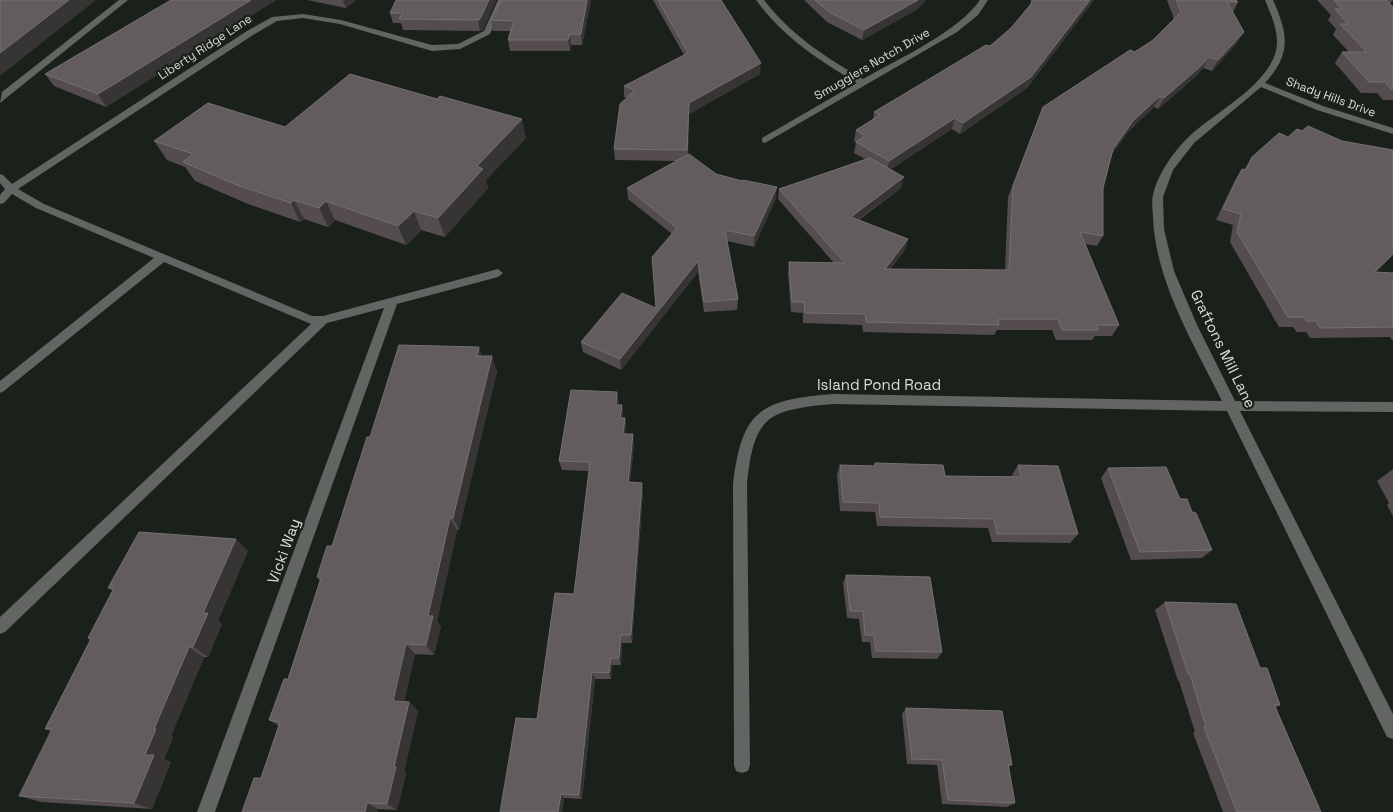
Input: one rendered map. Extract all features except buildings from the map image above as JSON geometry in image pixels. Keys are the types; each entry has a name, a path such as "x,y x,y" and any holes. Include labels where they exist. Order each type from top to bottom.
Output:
{"street":[{"path":"0,100 5,94 124,0"},
{"name":"Liberty Ridge Lane","path":"0,201 12,189 250,33 275,19 303,16 341,22 432,48 460,46 487,32 502,0"},
{"path":"760,0 770,14 810,52 863,82"},
{"name":"Smugglers Notch Drive","path":"765,140 954,30 975,13 984,0"},
{"name":"Graftons Mill Lane","path":"1269,0 1280,26 1282,45 1277,62 1261,84 1197,135 1172,161 1158,195 1158,234 1169,276 1191,325 1233,406 1393,732"},
{"name":"Shady Hills Drive","path":"1261,84 1320,108 1393,131"},
{"path":"0,177 12,189 40,206 311,320 323,320 498,274"},
{"path":"0,388 162,257"},
{"name":"Vicki Way","path":"206,812 392,302"},
{"path":"0,627 323,320"},
{"name":"Island Pond Road","path":"742,765 740,484 742,462 751,429 759,417 770,410 804,401 833,399 1393,407"}]}
